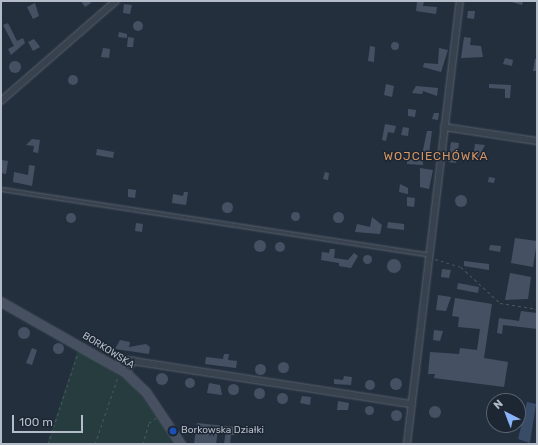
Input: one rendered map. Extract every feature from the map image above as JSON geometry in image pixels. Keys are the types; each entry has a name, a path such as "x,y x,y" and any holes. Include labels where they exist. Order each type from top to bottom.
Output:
{"street":[{"path":"1,101 116,1"},
{"path":"407,444 460,1"},
{"path":"444,126 537,141"},
{"name":"BORKOWSKA","path":"1,302 80,348 123,375 146,392 181,444"},
{"path":"120,359 412,404"},
{"path":"123,375 133,361"}],"lane":[{"path":"1,189 430,257"}],"path":[{"path":"430,257 461,267 500,303 537,309"},
{"path":"80,348 84,354"},
{"path":"48,444 80,348"},
{"path":"95,444 123,375 115,372"},
{"path":"153,412 160,422"},
{"path":"142,444 149,423 156,418"}],"green space":[{"path":"78,349 132,384 177,444 47,444"}],"water":[{"path":"527,402 536,404 530,443 518,439 519,433 526,433"}],"building":[{"path":"81,1 90,1 91,3 85,7"},
{"path":"417,1 424,1 423,6 437,7 436,14 416,11"},
{"path":"508,1 523,1 522,5"},
{"path":"35,3 39,16 33,19 27,7"},
{"path":"124,4 132,5 130,14 123,13"},
{"path":"468,11 475,11 474,19 467,18"},
{"path":"136,21 140,21 142,22 142,30 136,31 133,28 133,24"},
{"path":"8,23 17,41 23,38 25,43 11,55 8,49 14,46 3,25"},
{"path":"119,32 127,34 127,38 118,37"},
{"path":"128,37 134,38 133,47 127,47"},
{"path":"464,37 471,38 470,45 481,46 483,57 461,58"},
{"path":"34,39 40,47 33,51 28,42"},
{"path":"395,42 398,43 398,49 395,50 392,49 391,46 392,43"},
{"path":"370,46 375,47 374,62 368,61"},
{"path":"103,48 110,49 109,58 101,57"},
{"path":"439,48 448,50 441,72 423,67 424,63 438,64"},
{"path":"505,58 513,60 512,66 503,64"},
{"path":"535,59 537,59 537,71 533,71"},
{"path":"15,61 19,63 21,67 19,71 15,73 11,71 9,67 11,63"},
{"path":"73,75 78,80 73,85 68,80"},
{"path":"386,84 394,86 392,97 384,95"},
{"path":"489,84 511,85 510,98 505,98 505,89 489,88"},
{"path":"416,86 438,88 437,96 423,91 422,94 412,93"},
{"path":"408,109 416,110 415,117 408,116"},
{"path":"434,113 439,113 438,120 432,119"},
{"path":"385,124 396,126 394,133 388,132 386,141 382,140"},
{"path":"403,127 409,128 408,136 401,135"},
{"path":"427,131 432,131 429,154 422,155"},
{"path":"32,139 40,140 38,153 33,152 34,146 26,145"},
{"path":"451,142 459,143 456,163 448,162"},
{"path":"475,144 485,145 478,158 473,157"},
{"path":"97,149 114,152 113,158 96,155"},
{"path":"407,159 423,161 423,165 407,164"},
{"path":"2,160 8,161 6,174 1,173"},
{"path":"29,165 35,166 32,186 13,182 14,172 28,175"},
{"path":"420,168 433,170 429,189 420,187"},
{"path":"325,172 329,173 328,180 323,179"},
{"path":"489,177 495,178 494,183 488,182"},
{"path":"400,184 408,188 408,194 399,192"},
{"path":"128,189 136,190 135,198 128,197"},
{"path":"184,192 188,192 186,205 172,203 173,194 183,196"},
{"path":"461,195 465,197 467,201 465,205 461,207 457,205 455,201 457,197"},
{"path":"407,197 415,198 414,207 407,206"},
{"path":"227,201 231,203 233,207 231,211 227,213 223,211 221,207 223,203"},
{"path":"338,211 342,213 344,217 342,221 338,223 334,221 332,217 334,213"},
{"path":"293,212 297,212 299,216 297,220 293,220 291,218 291,214"},
{"path":"69,213 73,213 76,218 73,223 69,223 66,220 66,216"},
{"path":"372,217 382,225 380,234 355,232 357,224 370,227"},
{"path":"388,222 404,224 404,230 387,228"},
{"path":"136,223 143,224 142,232 135,231"},
{"path":"515,238 537,241 533,267 511,263"},
{"path":"260,240 264,242 266,246 264,250 260,252 256,250 254,246 256,242"},
{"path":"278,242 282,242 284,243 284,251 278,252 275,249 275,245"},
{"path":"490,245 501,246 500,252 489,250"},
{"path":"330,249 335,249 334,258 348,260 354,253 358,256 351,268 339,266 339,263 321,260 322,252 329,253"},
{"path":"367,254 372,259 367,264 362,259"},
{"path":"394,259 399,261 401,266 399,271 394,273 389,271 387,266 389,261"},
{"path":"464,261 489,264 489,270 464,266"},
{"path":"442,269 451,270 449,278 441,277"},
{"path":"510,273 531,277 528,299 505,300"},
{"path":"458,283 479,287 478,293 457,289"},
{"path":"438,295 451,297 446,311 436,310"},
{"path":"455,298 492,304 484,358 508,362 504,387 434,378 435,374 428,374 430,352 459,354 460,348 477,350 480,329 458,327 459,317 452,316"},
{"path":"521,311 537,313 537,329 503,325 502,334 497,333 499,318 519,321"},
{"path":"22,327 26,327 30,333 26,339 22,339 18,335 18,331"},
{"path":"434,330 443,331 440,341 433,340"},
{"path":"120,340 130,342 129,347 146,344 150,347 149,354 115,349"},
{"path":"56,343 60,343 62,344 62,352 56,353 53,350 53,346"},
{"path":"32,348 37,350 32,365 26,363"},
{"path":"224,354 229,354 228,360 237,361 236,368 205,364 206,357 223,359"},
{"path":"283,361 287,363 289,367 287,371 283,373 279,371 277,367 279,363"},
{"path":"258,364 262,364 264,365 264,373 258,374 255,371 255,367"},
{"path":"164,373 167,374 167,384 160,385 157,384 156,377 157,374"},
{"path":"344,376 352,377 351,385 334,384 334,379 343,380"},
{"path":"188,378 192,378 194,379 194,387 188,388 185,385 185,381"},
{"path":"396,378 400,380 402,384 400,388 396,390 392,388 390,384 392,380"},
{"path":"370,380 375,385 370,390 365,385"},
{"path":"209,383 220,385 222,395 207,393"},
{"path":"233,383 237,385 239,389 237,393 233,395 229,393 227,389 229,385"},
{"path":"259,387 263,389 265,393 263,397 259,399 255,397 253,393 255,389"},
{"path":"282,392 286,394 288,398 286,402 282,404 278,402 276,398 278,394"},
{"path":"302,396 311,397 310,405 300,403"},
{"path":"338,401 349,403 348,410 337,410"},
{"path":"369,405 374,410 369,415 364,410"},
{"path":"433,406 437,406 441,412 437,418 433,418 429,414 429,410"},
{"path":"396,409 400,411 402,415 400,419 396,421 392,419 390,415 392,411"},
{"path":"197,423 236,427 235,435 231,435 230,444 224,444 226,431 218,430 216,444 194,444"}],"place":[{"name":"Borkowska Działki","path":"173,431"}],"district":[{"name":"WOJCIECHÓWKA","path":"436,157"}]}
